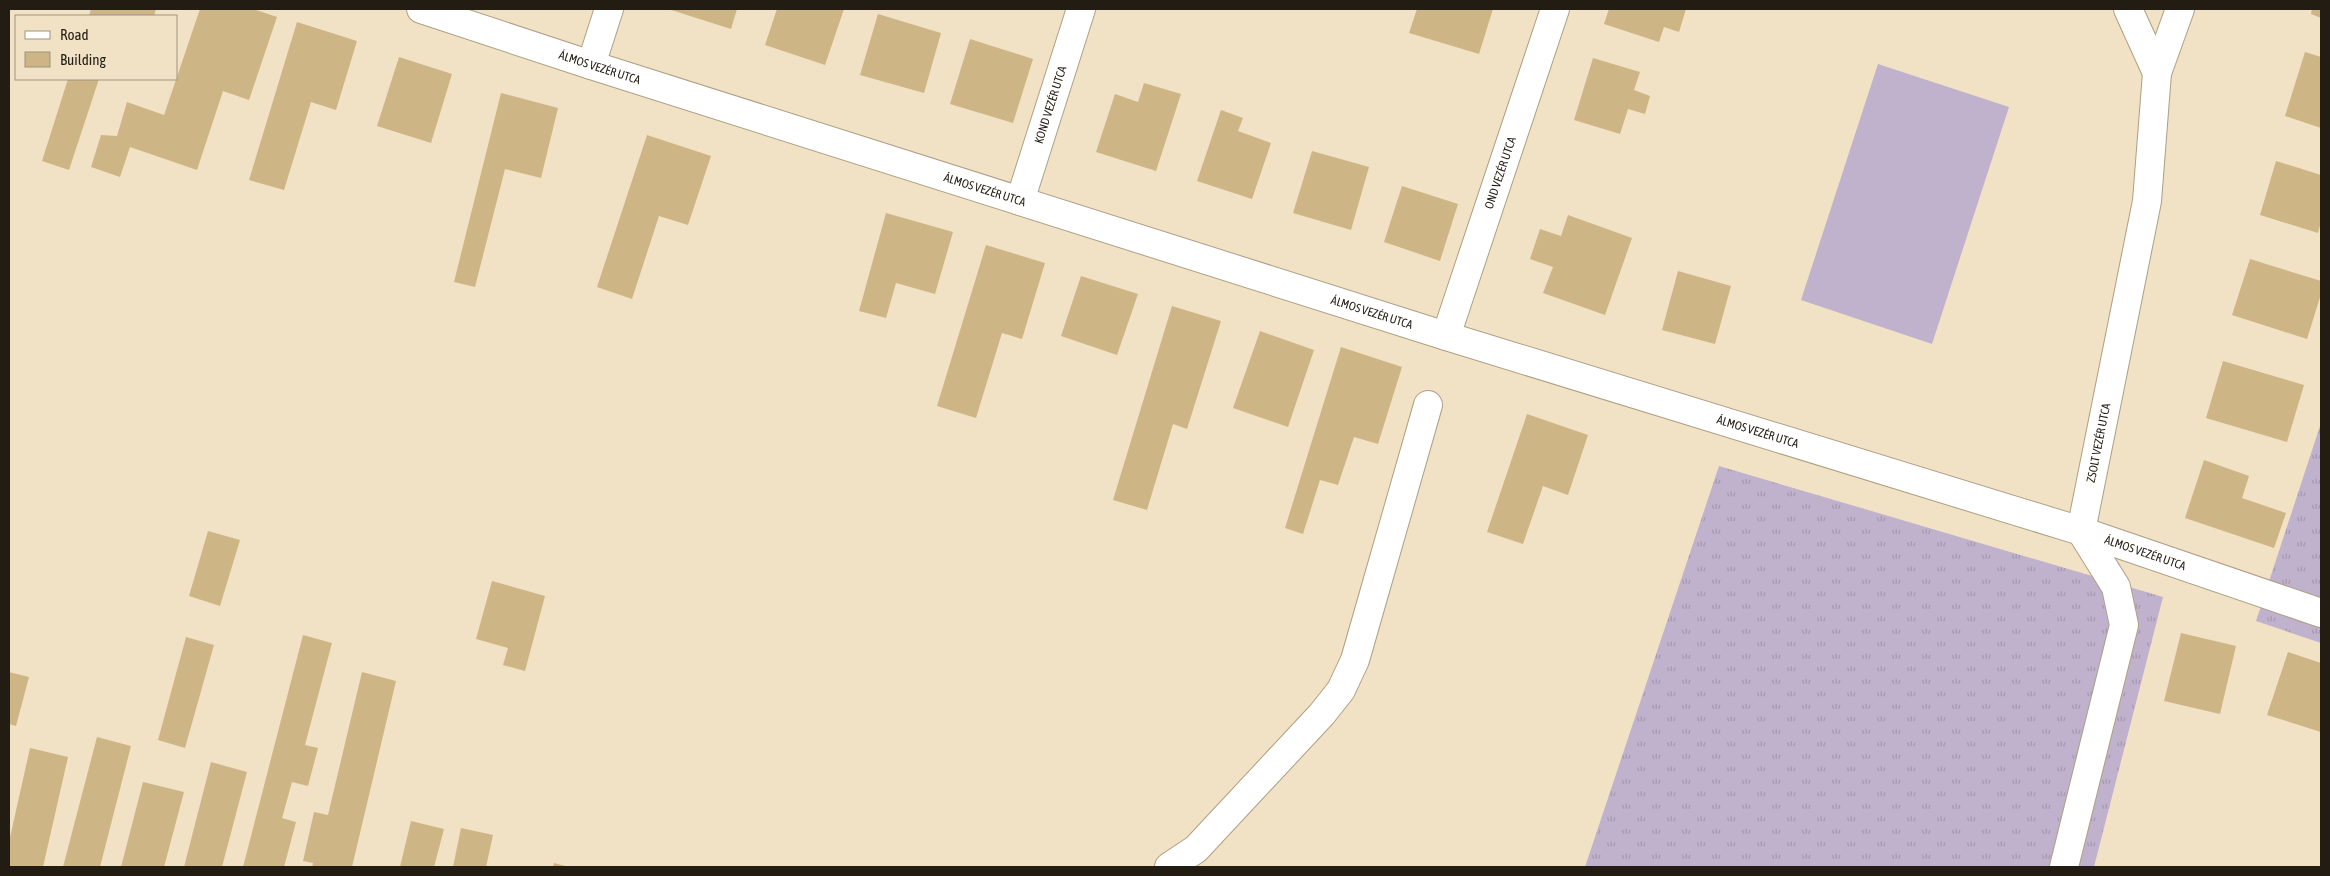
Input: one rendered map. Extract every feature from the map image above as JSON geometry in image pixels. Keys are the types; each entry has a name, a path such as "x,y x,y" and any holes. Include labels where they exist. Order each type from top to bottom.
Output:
{"street":[{"name":"ÁLMOS VEZÉR UTCA","path":"421,9 590,65 1446,336 2081,531 2321,613"},
{"path":"590,65 608,9"},
{"name":"KOND VEZÉR UTCA","path":"1020,201 1081,9"},
{"name":"OND VEZÉR UTCA","path":"1446,336 1555,9"},
{"path":"2128,9 2157,73"},
{"name":"ZSOLT VEZÉR UTCA","path":"2081,531 2147,201 2157,73 2180,9"},
{"path":"1169,867 1196,848 1322,714 1341,690 1355,660 1428,405"},
{"path":"2064,867 2124,626 2116,587 2081,531"}],"green space":[{"path":"1878,64 2009,107 1932,344 1801,300"},
{"path":"2321,423 2321,643 2256,621"},
{"path":"1719,466 2163,597 2094,867 1585,867"}],"building":[{"path":"91,9 156,9 154,15 89,15"},
{"path":"200,9 253,9 277,17 249,100 223,91 197,170 130,147 120,177 91,167 101,135 117,136 127,102 164,115 176,80 178,80 178,74"},
{"path":"668,9 737,9 731,29"},
{"path":"777,9 844,9 825,65 765,45"},
{"path":"1417,9 1493,9 1479,54 1409,33"},
{"path":"1609,9 1686,9 1679,32 1664,27 1659,42 1604,24"},
{"path":"2312,9 2321,9 2321,18 2311,14"},
{"path":"878,14 941,33 924,93 860,75"},
{"path":"297,22 357,41 336,110 311,102 284,190 249,180"},
{"path":"970,39 1033,59 1013,123 950,104"},
{"path":"2305,52 2321,57 2321,128 2285,116"},
{"path":"399,57 452,74 431,143 377,126"},
{"path":"1593,58 1640,72 1634,90 1650,96 1645,114 1628,109 1620,134 1574,120"},
{"path":"68,80 99,80 69,170 42,161"},
{"path":"1144,83 1181,94 1156,171 1096,152 1115,94 1138,102"},
{"path":"501,93 558,108 541,178 505,169 475,287 454,282"},
{"path":"1221,110 1243,118 1238,131 1271,143 1252,199 1197,181"},
{"path":"647,135 711,156 688,225 659,216 632,299 597,287"},
{"path":"1312,151 1369,167 1351,230 1293,213"},
{"path":"2276,161 2321,175 2321,222 2318,233 2260,215"},
{"path":"1402,186 1458,204 1440,261 1384,242"},
{"path":"886,213 953,232 935,294 896,283 886,318 859,311"},
{"path":"1568,215 1632,238 1605,315 1543,293 1553,267 1530,259 1540,229 1561,236"},
{"path":"986,245 1045,263 1022,339 1002,333 976,418 937,406"},
{"path":"2250,259 2321,281 2321,294 2307,339 2232,315"},
{"path":"1678,271 1731,286 1715,344 1662,330"},
{"path":"1081,276 1138,294 1117,355 1061,336"},
{"path":"1172,306 1221,321 1187,429 1173,424 1147,510 1113,500"},
{"path":"1260,331 1314,350 1288,427 1233,408"},
{"path":"1341,347 1402,367 1378,444 1354,437 1338,485 1320,480 1303,534 1285,528"},
{"path":"2223,361 2304,385 2287,442 2206,418"},
{"path":"1527,414 1588,435 1568,495 1543,486 1523,544 1487,532"},
{"path":"2204,460 2249,476 2242,498 2286,513 2274,548 2185,518"},
{"path":"208,531 240,540 220,606 189,596"},
{"path":"492,581 545,596 525,671 503,665 508,648 476,639"},
{"path":"2181,633 2236,646 2220,714 2164,701"},
{"path":"303,635 332,643 305,745 318,748 308,786 292,782 282,818 296,822 284,867 243,867"},
{"path":"186,637 214,645 185,748 158,740"},
{"path":"2288,652 2321,663 2321,732 2267,715"},
{"path":"9,672 29,677 16,726 9,724"},
{"path":"362,672 396,681 352,867 312,867 313,863 303,861 314,812 328,815"},
{"path":"97,737 131,746 100,867 63,867"},
{"path":"30,748 68,757 43,867 9,867 9,842"},
{"path":"211,762 247,772 222,867 184,867"},
{"path":"143,782 184,792 164,867 121,867"},
{"path":"411,821 444,829 434,867 400,867"},
{"path":"461,828 493,835 486,867 453,867"},
{"path":"554,863 569,867 553,867"}]}
